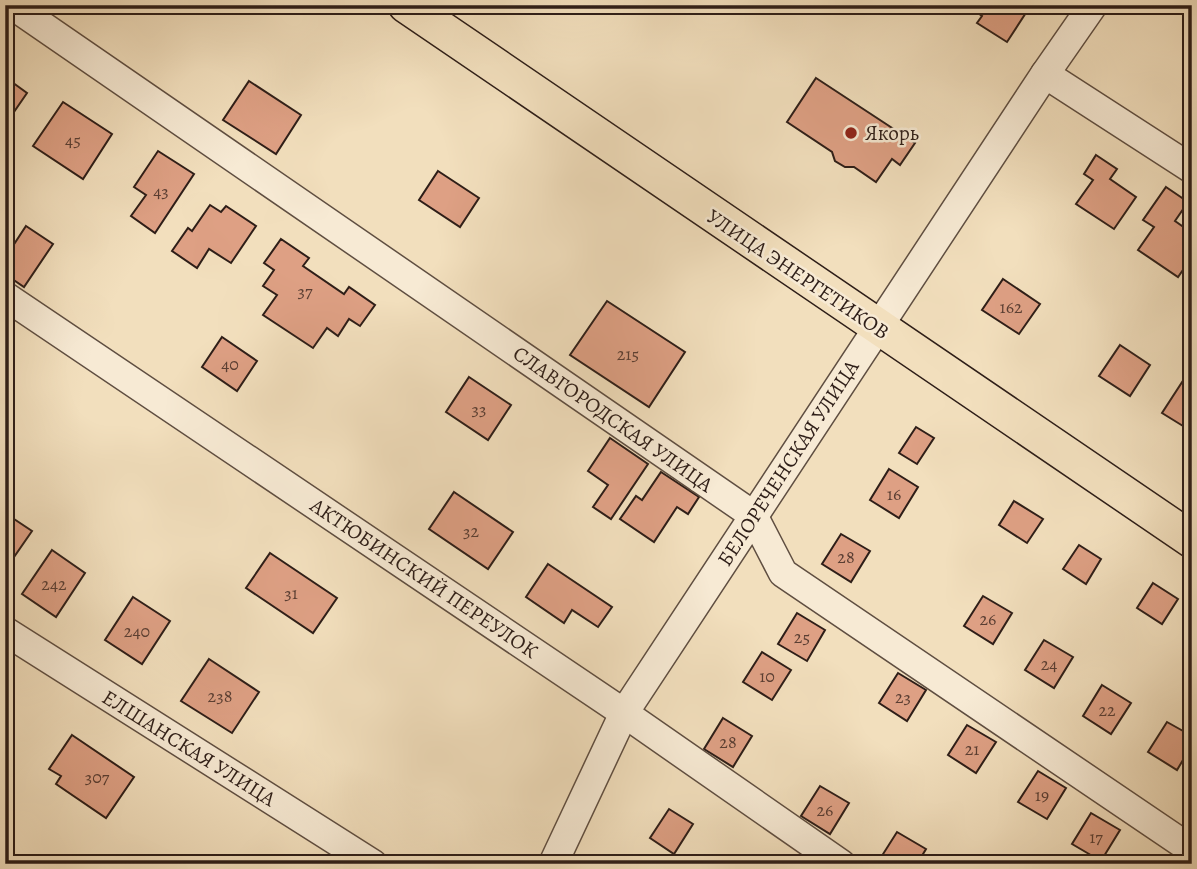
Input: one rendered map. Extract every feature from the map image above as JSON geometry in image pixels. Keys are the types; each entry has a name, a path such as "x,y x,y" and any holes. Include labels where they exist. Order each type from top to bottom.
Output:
{"main road":[{"name":"УЛИЦА ЭНЕРГЕТИКОВ","path":"406,5 1192,540"}],"street":[{"name":"СЛАВГОРОДСКАЯ УЛИЦА","path":"12,5 753,515 783,573 1192,850"},
{"name":"БЕЛОРЕЧЕНСКАЯ УЛИЦА","path":"553,864 624,713 1093,5"},
{"path":"1045,74 1192,169"},
{"name":"АКТЮБИНСКИЙ ПЕРЕУЛОК","path":"5,296 624,713 841,864"},
{"name":"ЕЛШАНСКАЯ УЛИЦА","path":"5,631 373,864"}],"building":[{"path":"967,5 1031,5 1007,42 977,23 982,16"},
{"path":"5,77 27,93 5,125"},
{"name":"Якорь","path":"816,78 915,143 900,165 892,159 876,182 854,167 845,167 835,161 832,152 787,122"},
{"path":"249,81 301,115 276,154 223,120"},
{"path":"63,102 112,134 83,179 33,146"},
{"path":"158,151 194,174 155,233 131,216 146,195 134,187"},
{"path":"1096,155 1117,169 1110,179 1136,197 1114,229 1076,204 1093,180 1084,174"},
{"path":"438,171 479,198 460,227 419,200"},
{"path":"1166,187 1188,202 1175,221 1192,233 1192,257 1178,277 1138,250 1154,227 1143,220"},
{"path":"210,205 221,212 226,206 256,226 231,263 209,249 197,268 172,251 188,228 192,231"},
{"path":"26,226 53,244 24,287 5,274 5,258"},
{"path":"281,239 309,258 303,266 344,294 349,287 375,305 360,326 349,319 338,336 327,328 313,348 263,315 277,295 263,286 274,270 264,263"},
{"path":"1003,279 1040,304 1019,334 982,310"},
{"path":"607,301 685,352 649,407 570,355"},
{"path":"222,337 257,361 237,391 202,367"},
{"path":"1120,345 1150,365 1130,396 1099,376"},
{"path":"1188,373 1192,376 1192,412 1183,426 1162,413"},
{"path":"469,377 511,405 488,440 446,412"},
{"path":"916,427 934,438 917,464 899,453"},
{"path":"610,438 648,464 611,519 593,507 608,485 588,471"},
{"path":"889,469 918,487 899,518 870,500"},
{"path":"661,472 699,497 688,514 677,507 654,542 620,519 636,496 642,500"},
{"path":"454,492 513,532 488,569 429,529"},
{"path":"1014,501 1043,519 1027,543 999,525"},
{"path":"5,513 32,531 5,570"},
{"path":"841,534 870,551 851,582 822,564"},
{"path":"1079,545 1101,559 1086,584 1063,569"},
{"path":"52,550 85,573 56,617 22,594"},
{"path":"270,553 337,598 313,633 246,588"},
{"path":"548,564 612,607 598,627 572,610 564,623 526,597"},
{"path":"1153,583 1178,599 1162,624 1137,608"},
{"path":"983,596 1012,613 993,644 964,626"},
{"path":"133,597 170,621 142,664 105,640"},
{"path":"797,613 825,630 807,661 778,644"},
{"path":"1044,640 1073,657 1054,688 1025,670"},
{"path":"762,652 791,670 772,700 743,682"},
{"path":"209,659 259,692 232,733 181,701"},
{"path":"898,673 926,690 907,721 879,703"},
{"path":"1102,685 1131,703 1111,734 1083,716"},
{"path":"723,718 752,736 733,767 704,749"},
{"path":"1167,722 1192,736 1192,745 1177,770 1148,752"},
{"path":"967,725 996,742 976,773 948,755"},
{"path":"72,735 134,777 106,818 56,784 61,776 49,769"},
{"path":"1038,771 1066,788 1047,819 1018,802"},
{"path":"820,786 849,803 830,834 801,816"},
{"path":"669,809 693,824 674,854 650,838"},
{"path":"1091,813 1120,830 1101,861 1072,844"},
{"path":"897,832 926,849 917,864 878,862"}],"place":[{"name":"Якорь","path":"851,133"}]}
